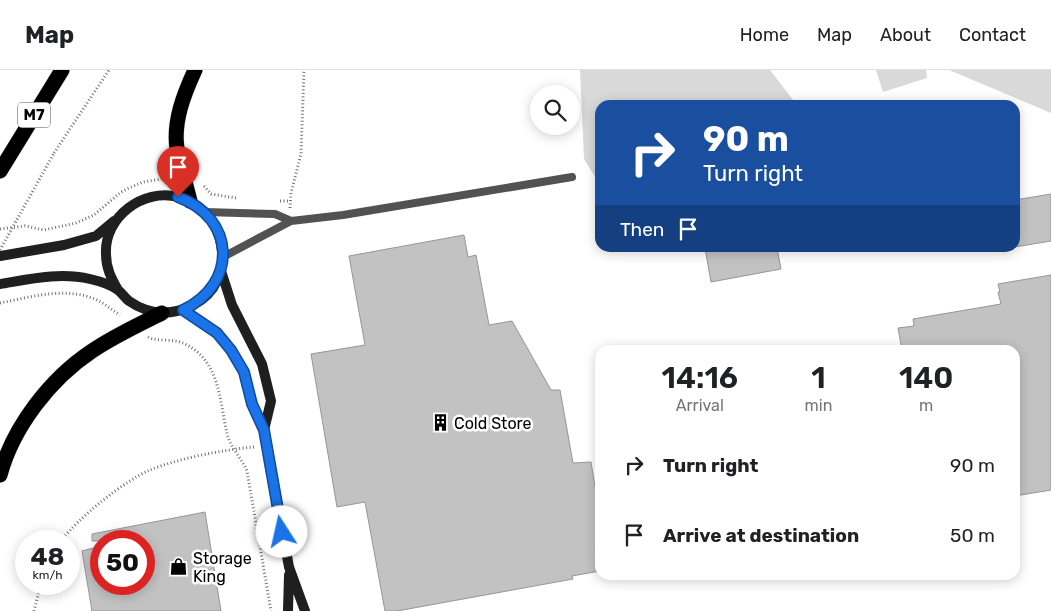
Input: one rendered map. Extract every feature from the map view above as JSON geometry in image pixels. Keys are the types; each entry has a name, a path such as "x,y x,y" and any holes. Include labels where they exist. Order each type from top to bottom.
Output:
{"highway":[{"name":"M7","path":"3,165 62,70"},
{"path":"190,201 177,147 177,124 181,103 195,70"},
{"path":"0,475 14,439 29,415 48,390 68,370 110,339 162,313"}],"main road":[{"path":"0,256 64,245 96,236 128,208 140,201 152,197 172,196 190,201 205,212 219,232 223,257 221,271 216,284 196,304 183,310 162,313 149,311 126,299 118,290 108,272 106,253 109,234 119,217"},
{"path":"221,271 232,305 262,364 271,401 264,430"},
{"path":"0,284 66,275 91,279 118,290"},
{"path":"183,310 217,333 231,350 244,372 252,404 264,430 289,567 305,611"},
{"path":"288,611 289,567"}],"lane":[{"path":"223,257 292,221 343,215 572,177"},
{"path":"205,212 274,214 292,221"}],"path":[{"path":"0,250 54,153 109,70"},
{"path":"277,201 289,201 301,154 304,70"},
{"path":"0,229 25,226 44,230 76,223 94,215 121,192 129,188 143,182 166,178"},
{"path":"202,182 211,194 240,199"},
{"path":"0,303 51,294 74,294 96,300 121,316"},
{"path":"146,336 151,339 169,339 184,343 197,350 208,363 217,380 229,439 242,459 247,471 271,611"},
{"path":"71,530 87,513 149,470 235,449"},
{"path":"34,611 38,595"}],"shaded area":[{"path":"580,70 770,70 793,100 595,100 595,177 584,159"},
{"path":"876,70 926,70 927,78 883,92"},
{"path":"949,70 1051,70 1051,113"}],"building":[{"path":"1051,194 1051,241 1020,246 1020,199"},
{"name":"Cold Store","path":"464,235 468,257 476,255 489,325 512,321 551,390 560,390 573,463 591,462 595,486 595,572 572,576 573,579 397,611 385,611 365,502 337,507 311,354 365,345 349,256"},
{"path":"706,252 778,252 781,269 711,282"},
{"path":"1051,275 1051,490 1020,495 1020,345 901,345 898,328 914,326 913,319 1001,304 998,284"},
{"name":"Storage King","path":"205,512 221,611 92,611 82,551 90,549 90,595 155,595 155,530 113,530"}],"place":[{"name":"Cold Store","path":"440,423"},
{"name":"Storage King","path":"179,567"}],"route":[{"path":"178,197 190,201 205,212 219,232 223,257 221,271 216,284 196,304 183,310 217,333 231,350 244,372 252,404 264,430 282,532"}]}
